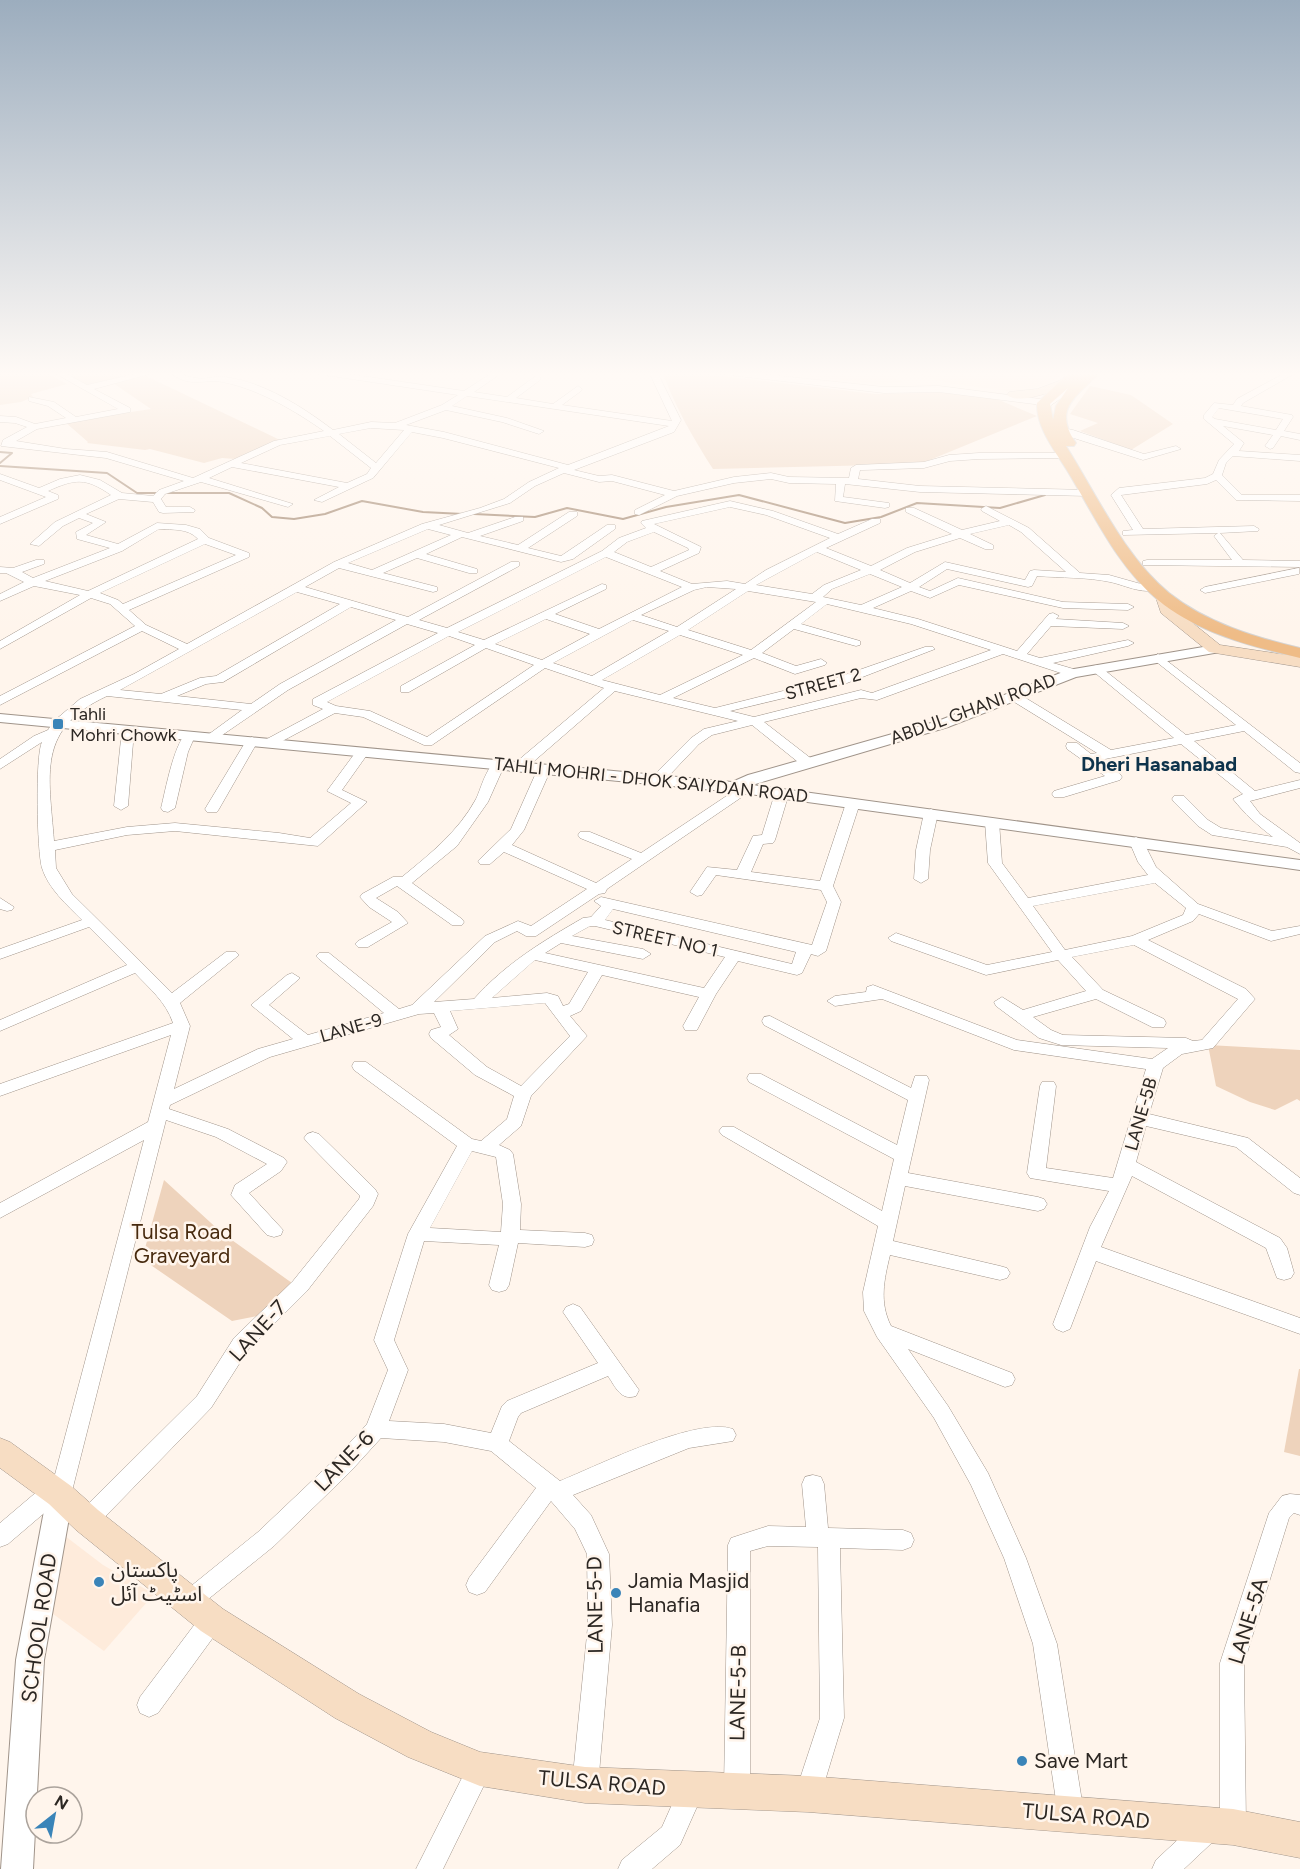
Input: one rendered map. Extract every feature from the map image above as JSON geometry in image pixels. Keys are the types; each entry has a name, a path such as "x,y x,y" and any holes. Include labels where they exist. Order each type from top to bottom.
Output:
{"main road":[{"path":"1068,459 1136,565 1159,591 1187,612 1220,630 1261,644 1300,653"},
{"path":"1079,459 1133,532 1147,563 1163,583 1208,613 1255,633 1300,646"},
{"path":"1159,591 1167,610 1215,649 1300,662"},
{"name":"TULSA ROAD","path":"0,1451 57,1493 200,1611 347,1706 420,1745 480,1769 585,1785 808,1794 1071,1814 1222,1827 1300,1840"}],"street":[{"path":"125,459 288,504"},
{"path":"35,544 59,524 90,506 119,496 158,496 242,459"},
{"path":"366,459 377,468"},
{"path":"319,500 370,476 384,459"},
{"path":"531,459 599,479 612,478 674,494"},
{"path":"0,765 56,728 84,702 138,677 338,564 426,526 484,510 507,501 532,484 592,459"},
{"path":"853,481 856,468 924,465 945,459"},
{"path":"1217,475 1218,467 1225,459"},
{"path":"231,464 348,486"},
{"path":"1217,475 1207,481 1119,491 1116,495 1133,532 1254,529"},
{"path":"1217,475 1239,498 1300,498"},
{"path":"40,491 78,476 99,481 119,496"},
{"path":"639,512 674,494 734,480 771,476 789,480 853,481 920,489 1088,493"},
{"path":"0,477 55,497 0,521"},
{"path":"841,481 838,499 885,505"},
{"path":"158,496 163,510 190,510"},
{"path":"651,571 695,551 693,549 696,547 680,542 646,523 730,504 769,513 839,538"},
{"path":"986,509 1036,539 1077,576"},
{"path":"910,510 989,547"},
{"path":"76,514 101,522 80,534 81,537 120,548"},
{"path":"519,549 573,514"},
{"path":"373,573 464,535 519,519"},
{"path":"593,680 680,630 747,587 817,548 876,522"},
{"path":"663,698 753,654 792,625 820,599 828,587 889,563 911,550 1010,522"},
{"path":"0,598 33,582 120,548 157,526 196,531 205,540 245,555 122,609"},
{"path":"426,526 561,559 569,557 611,527"},
{"path":"654,529 623,540 606,553 448,632 317,702 333,709 366,714 428,742 543,664 691,586"},
{"path":"1219,536 1239,563"},
{"path":"0,646 92,594 205,540"},
{"path":"817,548 930,595 958,581 1063,605 1128,608"},
{"path":"606,553 691,586 727,584 820,599 914,621 1073,673"},
{"path":"416,554 473,571"},
{"path":"804,566 831,554"},
{"path":"4,569 40,562"},
{"path":"1147,563 1300,564"},
{"path":"338,564 433,590"},
{"path":"211,738 284,687 515,564"},
{"path":"862,609 868,604 911,587 945,565 1028,584 1034,573 1108,578 1159,591"},
{"path":"4,569 33,582 92,594 114,602 141,627 188,649"},
{"path":"1204,590 1300,570"},
{"path":"405,689 483,645 602,587"},
{"path":"296,588 448,632 613,687 755,721 808,763"},
{"path":"162,698 204,681 219,679 349,604"},
{"path":"1020,656 1063,605"},
{"path":"546,615 600,633"},
{"path":"632,616 753,654 795,670 821,663"},
{"path":"1048,622 1123,626"},
{"path":"792,625 856,644"},
{"path":"0,701 141,627"},
{"path":"1040,662 1128,643"},
{"name":"STREET 2","path":"714,712 843,680 929,663 929,649"},
{"name":"ABDUL GHANI ROAD","path":"741,788 754,778 944,724 1073,673 1215,649"},
{"path":"657,780 695,741 708,732 861,694 873,697 929,663 1002,650"},
{"path":"1158,658 1300,769"},
{"path":"1098,669 1253,796"},
{"path":"520,766 613,687"},
{"path":"106,692 253,708"},
{"path":"1015,697 1108,754"},
{"path":"269,743 333,709"},
{"name":"TAHLI MOHRI - DHOK SAIYDAN ROAD","path":"0,718 56,728 128,730 741,788 1300,866"},
{"path":"1090,758 1246,727"},
{"path":"0,1538 57,1493 182,1026 171,1002 66,896 49,868 43,786 46,746 56,728"},
{"path":"121,807 128,730"},
{"path":"168,808 182,752 189,736"},
{"path":"212,809 252,741"},
{"path":"1059,794 1116,777 1071,746"},
{"path":"47,847 127,831 175,827 279,837 313,843 360,802 334,791 363,752"},
{"path":"404,882 452,843 482,802 500,764"},
{"path":"484,861 503,846 517,830 544,769"},
{"path":"1297,847 1254,816 1253,811 1240,799 1300,784"},
{"path":"594,894 741,788"},
{"path":"742,874 758,839 768,840 782,793"},
{"path":"1179,799 1203,823 1217,832 1297,847"},
{"path":"503,846 610,904 818,951 834,902 826,886 853,803"},
{"path":"921,879 923,850 931,813"},
{"path":"992,822 995,863 1062,956 1097,993 1158,1023"},
{"path":"585,835 644,860"},
{"path":"1136,842 1140,858 1157,878 1193,907 1272,936 1300,930"},
{"path":"697,892 712,870 826,886"},
{"path":"1024,903 1157,878"},
{"path":"363,944 401,923 396,916 370,902 368,897 398,880 404,882 457,922"},
{"name":"LANE-9","path":"0,1211 160,1113 264,1053 418,1009 490,939 518,925 531,933 594,894"},
{"path":"479,1003 489,991 533,955 588,921 596,922 610,904"},
{"path":"896,938 986,970 1136,940 1188,918 1193,913 1193,907"},
{"path":"0,954 92,921"},
{"name":"STREET NO 1","path":"596,922 797,970 805,949"},
{"path":"626,975 658,937"},
{"path":"558,938 643,954"},
{"path":"1002,1002 1045,1034 1061,1040 1207,1044 1247,999 1240,992 1136,940"},
{"path":"171,1002 231,955"},
{"path":"533,955 708,994"},
{"path":"691,1026 708,994 734,955"},
{"path":"324,956 396,1015"},
{"path":"0,1026 135,966"},
{"path":"560,1014 575,1007 598,969"},
{"path":"292,978 259,1005 305,1041"},
{"path":"835,1001 878,992 1014,1045 1155,1065"},
{"path":"1019,1016 1097,993"},
{"path":"418,1009 547,998 552,1000 560,1014 579,1036 523,1094 515,1122 476,1146"},
{"path":"439,1006 450,1029 437,1034 481,1071 523,1094"},
{"path":"770,1021 919,1089 882,1246 873,1292 874,1311 884,1331 941,1412 980,1480 1015,1558 1045,1644 1071,1814"},
{"path":"0,1090 182,1026"},
{"name":"LANE-5B","path":"1063,1324 1099,1227 1120,1186 1155,1065 1177,1049 1207,1044"},
{"path":"360,1066 476,1146 504,1154 512,1204 510,1238 499,1285"},
{"path":"755,1078 903,1156"},
{"path":"1048,1086 1036,1173 1120,1186"},
{"path":"160,1113 192,1121 274,1158 278,1162 275,1167 241,1190 240,1195 274,1230"},
{"path":"1139,1118 1242,1142 1300,1188"},
{"path":"728,1131 888,1223"},
{"name":"LANE-7","path":"87,1520 204,1401 241,1344 300,1286 367,1201 369,1194 313,1138"},
{"name":"LANE-6","path":"149,1705 200,1611 266,1539 342,1466 376,1429 398,1370 384,1340 417,1234 476,1146"},
{"path":"1126,1165 1273,1244 1278,1248 1284,1273"},
{"path":"898,1178 1038,1204"},
{"path":"417,1234 585,1240"},
{"path":"882,1246 1000,1273"},
{"path":"1090,1251 1300,1326"},
{"path":"573,1312 628,1390"},
{"path":"884,1331 1005,1379"},
{"path":"497,1444 509,1412 514,1407 612,1366"},
{"name":"LANE-5-D","path":"376,1429 444,1433 497,1444 554,1489 583,1522 598,1554 600,1625 585,1785"},
{"path":"477,1585 554,1489 688,1439 726,1435"},
{"path":"808,1794 832,1718 824,1538 813,1484"},
{"name":"SCHOOL ROAD","path":"17,1869 30,1660 57,1493"},
{"name":"LANE-5A","path":"1222,1827 1232,1664 1280,1513 1290,1503 1300,1505"},
{"name":"LANE-5-B","path":"737,1790 739,1545 768,1536 903,1540"},
{"path":"429,1869 480,1769"},
{"path":"631,1869 671,1836 691,1791"},
{"path":"1165,1869 1222,1827"}],"shaded area":[{"name":"پاکستان اسٹیٹ آئل","path":"65,1536 103,1565 154,1594 104,1651 49,1611"}],"green space":[{"path":"189,459 218,459 204,463"},
{"path":"707,459 932,459 920,464 713,469"},
{"path":"1208,1045 1300,1050 1300,1101 1297,1099 1275,1110 1250,1102 1216,1086"},
{"name":"Tulsa Road Graveyard","path":"164,1180 222,1233 299,1288 273,1313 232,1321 142,1259"},
{"path":"1300,1369 1300,1456 1284,1452"}],"waterway":[{"path":"0,463 5,459"},
{"path":"0,466 107,473 137,493 229,493 262,508 272,517 294,519 325,514 362,501 423,512 463,514"},
{"path":"474,514 535,517 567,508 623,519 666,507 739,495 845,523 881,517 917,503 1000,508 1045,495"}],"place":[{"name":"Tahli Mohri Chowk","path":"58,724"},
{"name":"پاکستان اسٹیٹ آئل","path":"99,1582"},
{"name":"Jamia Masjid Hanafia","path":"616,1593"},
{"name":"Save Mart","path":"1022,1761"}],"district":[{"name":"Dheri Hasanabad","path":"1159,764"}]}
